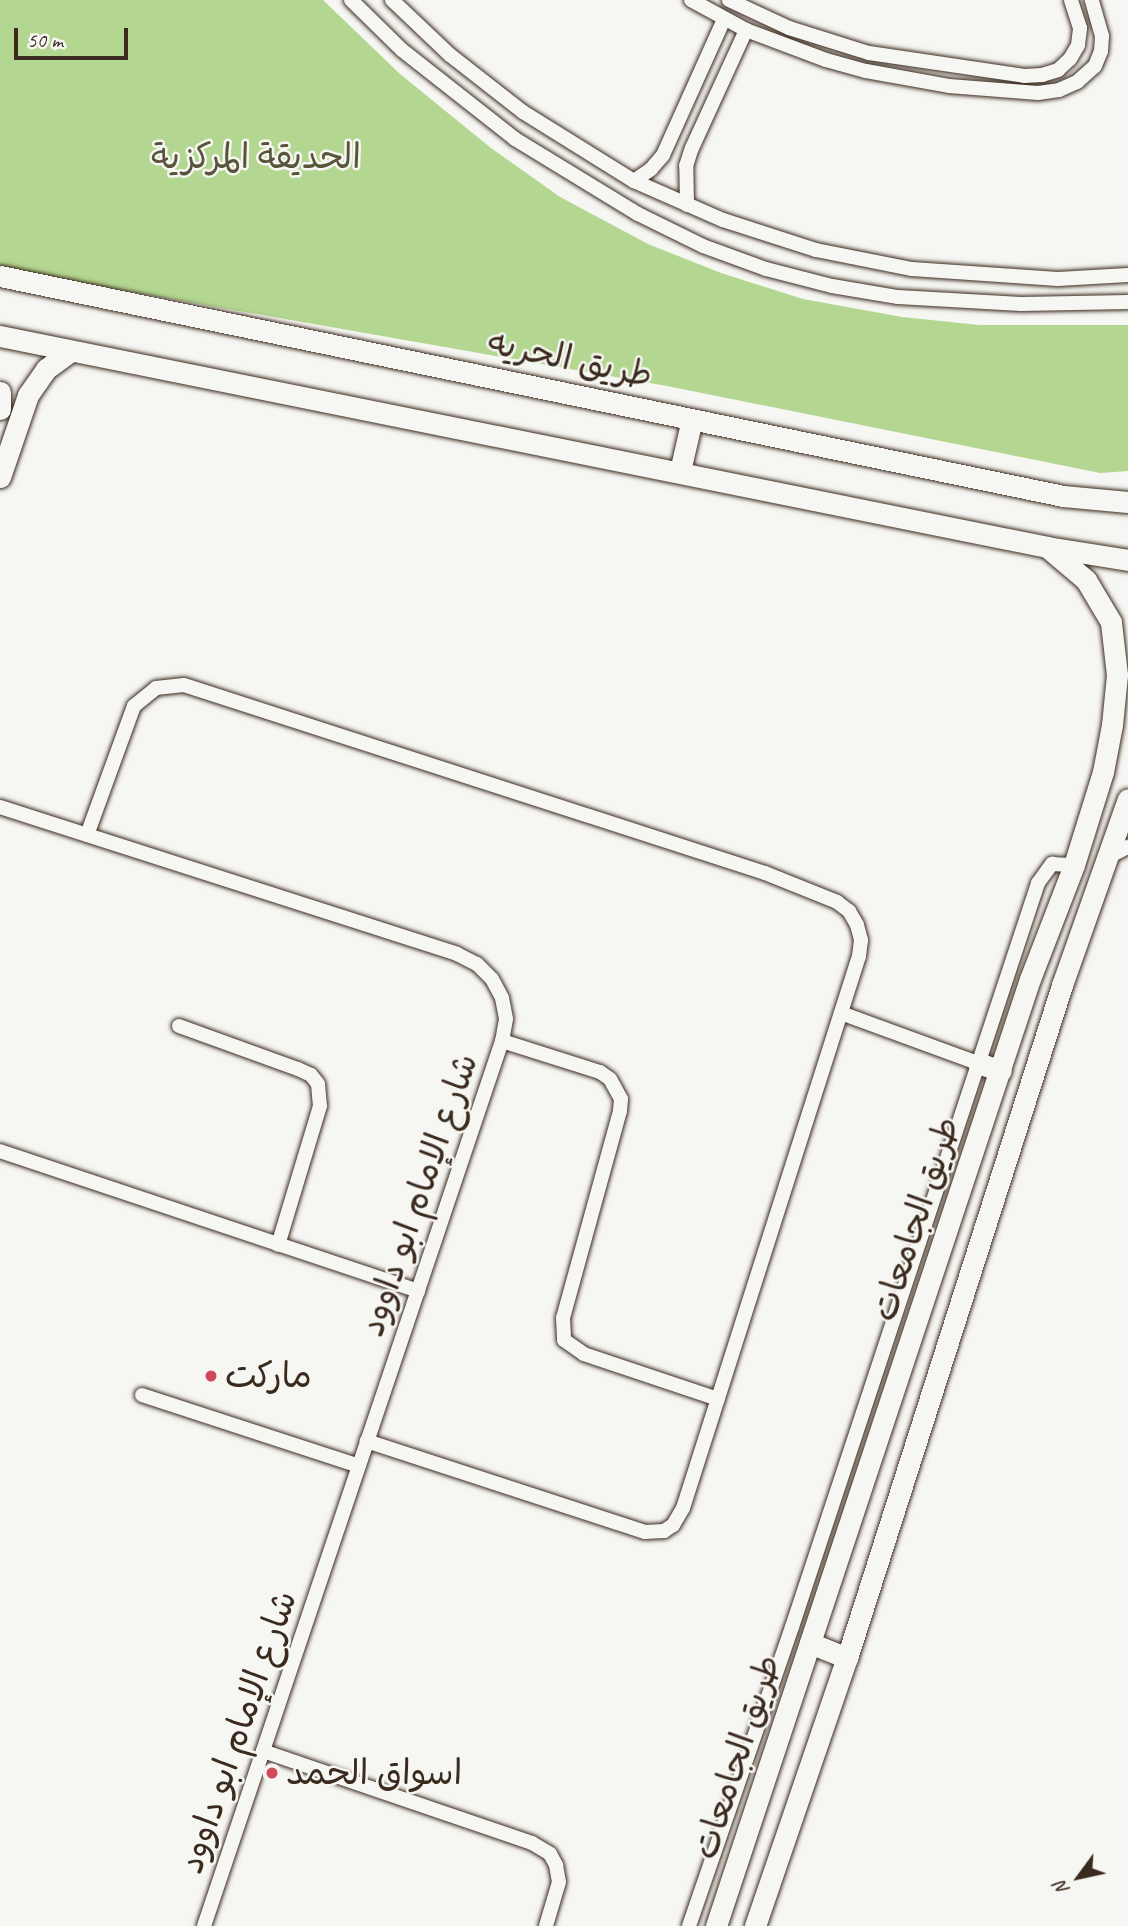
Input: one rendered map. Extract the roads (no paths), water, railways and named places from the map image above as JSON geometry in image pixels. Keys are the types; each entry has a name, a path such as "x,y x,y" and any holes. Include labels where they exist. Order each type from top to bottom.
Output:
{"main road":[{"name":"طريق الحريه","path":"0,275 1063,496 1128,502"},
{"path":"0,336 1047,547 1128,560"},
{"path":"0,477 28,395 46,369 71,351"},
{"path":"0,392 0,410"},
{"path":"680,471 692,419"},
{"name":"طريق الجامعات","path":"716,1926 1030,979 1074,865 1103,772 1112,725 1117,675 1111,622 1086,580 1047,547"},
{"name":"طريق الجامعات","path":"755,1926 846,1658 994,1193 1128,799"},
{"path":"1074,865 1104,867"},
{"path":"978,1063 1001,1071"},
{"path":"810,1643 846,1658"}],"street":[{"path":"351,0 402,50 515,139 638,214 703,246 779,272 832,286 898,297 1021,304 1128,302"},
{"path":"392,0 486,84 562,138 634,181 687,205 805,247 912,269 1058,279 1128,275"},
{"path":"691,0 746,30 826,60 949,86 1038,93 1059,90 1077,82 1095,66 1101,51 1102,36 1092,0"},
{"path":"729,0 829,42 897,59 1024,76 1058,70 1070,60 1078,45 1080,29 1071,0"},
{"path":"634,181 651,169 663,155 724,19"},
{"path":"687,205 686,166 692,148 746,30"},
{"path":"949,86 952,67"},
{"path":"87,835 134,706 156,688 184,685 765,873 822,895 849,911 860,940 859,956 718,1399 679,1518 673,1525 655,1533 367,1441"},
{"name":"شارع الإمام ابو داوود","path":"0,807 457,954 477,964 492,979 502,998 506,1020 502,1041 204,1926"},
{"path":"1104,867 1128,847"},
{"path":"689,1926 797,1614 1042,875 1052,864 1074,865"},
{"path":"841,1013 978,1063"},
{"path":"179,1026 304,1072 318,1084 320,1106 278,1245"},
{"path":"502,1041 600,1072 610,1079 621,1099 620,1111 563,1318 564,1340 584,1354 718,1399"},
{"path":"0,1151 418,1292"},
{"path":"142,1395 359,1466"},
{"path":"263,1751 532,1843 550,1854 556,1865 559,1882 546,1926"}],"place":[{"name":"ماركت","path":"211,1376"},
{"name":"اسواق الحمد","path":"272,1773"}],"park label":[{"name":"الحديقة المركزية","path":"256,157"}]}
